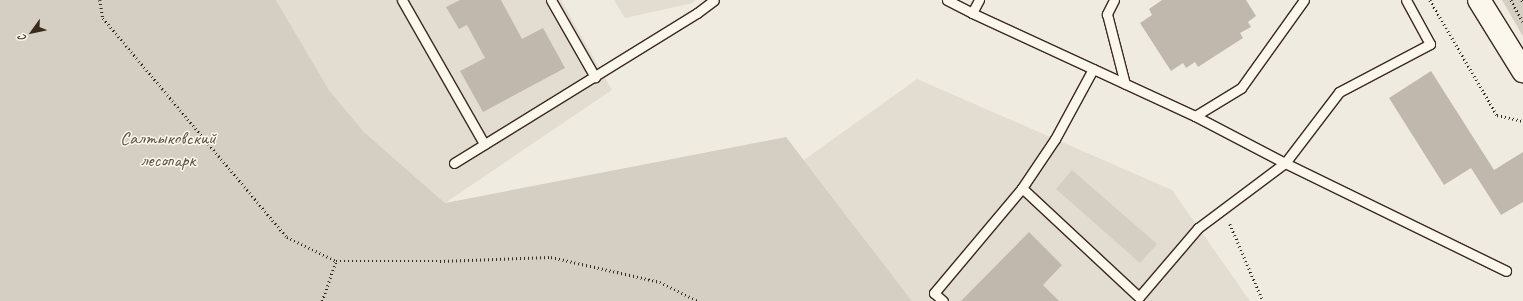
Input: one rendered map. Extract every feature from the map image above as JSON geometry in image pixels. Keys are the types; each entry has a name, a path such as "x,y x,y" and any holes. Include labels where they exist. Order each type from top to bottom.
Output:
{"street":[{"path":"1479,0 1523,71"}],"lane":[{"path":"402,0 484,144"},
{"path":"551,0 595,77"},
{"path":"454,163 595,77 697,13 714,0"},
{"path":"947,0 1194,116 1285,164 1506,271"},
{"path":"972,13 979,0"},
{"path":"1114,0 1107,14 1125,84"},
{"path":"1194,116 1241,88 1304,0"},
{"path":"1022,188 1142,299 1198,228 1285,164 1339,92 1430,44 1406,0"},
{"path":"943,301 934,293 1022,188 1055,139 1093,69"}],"path":[{"path":"100,0 103,18 287,237 336,261 440,261 551,257 660,282 698,301"},
{"path":"1430,0 1497,115 1523,121"},
{"path":"1511,0 1523,22"},
{"path":"1228,219 1263,301"},
{"path":"322,301 336,261"}],"shaded area":[{"path":"276,0 561,0 612,90 445,203 364,132 329,90"},
{"path":"614,0 695,0 693,3 625,18"},
{"path":"917,79 1172,190 1250,301 912,301 804,160"}],"green space":[{"name":"Салтыковский лесопарк","path":"0,0 276,0 329,90 364,132 445,203 786,137 912,301 0,301"},
{"path":"1502,0 1523,0 1523,36 1521,33"},
{"path":"1072,170 1157,244 1140,263 1056,189"}],"building":[{"path":"460,0 501,0 522,39 543,28 565,68 483,112 460,71 485,58 467,25 459,29 446,7"},
{"path":"1162,0 1246,0 1256,16 1248,22 1251,27 1240,33 1243,38 1198,67 1195,62 1186,68 1183,63 1171,71 1140,23 1152,15 1149,9"},
{"path":"1431,71 1494,170 1523,152 1523,202 1501,215 1471,168 1444,185 1389,98"},
{"path":"1029,232 1062,265 1043,285 1059,301 961,301"}]}
